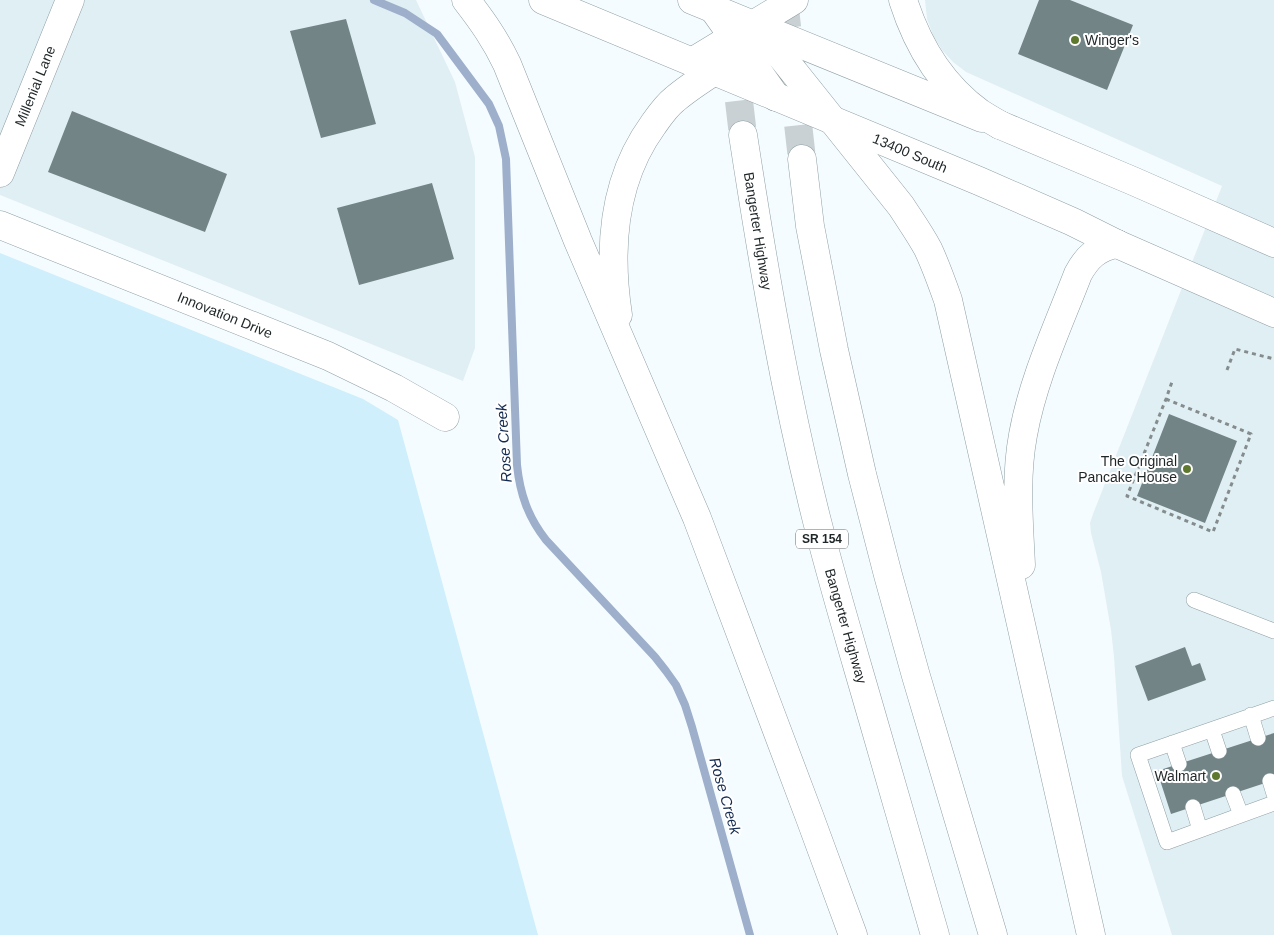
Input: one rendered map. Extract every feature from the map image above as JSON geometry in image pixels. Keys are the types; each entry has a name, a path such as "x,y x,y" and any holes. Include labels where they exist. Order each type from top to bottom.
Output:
{"main road":[{"name":"Millenial Lane","path":"0,172 70,0"},
{"path":"466,0 490,32 507,64 578,241 697,518 853,935"},
{"name":"13400 South","path":"543,0 996,188 1274,313"},
{"path":"628,360 615,296 615,230 621,192 635,155 643,138 658,118 703,67 755,35 794,0"},
{"path":"903,0 909,20 919,42 932,63 962,98 980,113 1000,125"},
{"path":"704,3 755,35 1000,125 1274,243"},
{"path":"755,35 776,97"},
{"path":"755,35 833,120 901,206 928,248 939,274 948,300 1091,935"},
{"name":"Bangerter Highway","path":"743,135 774,326 793,420 817,521 934,935"},
{"path":"802,159 812,236 834,350 862,474 916,676 993,935"},
{"name":"Innovation Drive","path":"0,225 328,356 394,388 445,417"},
{"path":"1024,634 1018,492 1019,464 1030,404 1044,362 1083,264 1098,250 1117,244"}],"lane":[{"path":"1194,600 1274,631"},
{"path":"1274,708 1138,755 1167,842 1274,803"},
{"path":"1251,715 1258,738"},
{"path":"1212,730 1219,751"},
{"path":"1172,743 1179,764"},
{"path":"1233,794 1241,815"},
{"path":"1193,807 1200,830"}],"path":[{"path":"1228,370 1235,350 1274,359"},
{"path":"1166,399 1251,434 1213,532 1127,496 1173,379"}],"shaded area":[{"path":"0,0 416,0 455,82 475,157 475,348 463,381 0,195"},
{"path":"925,0 1274,0 1274,935 1172,935 1122,776 1111,630 1090,523 1222,186 966,72 942,50 933,35 927,19"},
{"path":"0,253 363,399 398,420 538,935 0,935"}],"building":[{"name":"Winger's","path":"1039,0 1070,0 1133,25 1107,90 1018,54"},
{"path":"346,19 376,124 321,138 290,31"},
{"path":"72,111 227,174 205,232 48,172"},
{"path":"432,183 454,259 359,285 337,208"},
{"name":"The Original Pancake House","path":"1169,414 1237,441 1205,523 1137,496"},
{"path":"1185,647 1192,666 1200,663 1206,680 1148,701 1135,666"},
{"name":"Walmart","path":"1274,733 1274,780 1171,814 1157,771"}],"waterway":[{"name":"Rose Creek","path":"374,0 405,13 437,34 489,104 499,126 506,159 517,465 520,486 534,523 546,540 655,657 676,685 692,727 750,935"}],"tunnel":[{"path":"784,0 802,159"},
{"path":"734,59 743,135"}],"place":[{"name":"Winger's","path":"1075,40"},
{"name":"The Original Pancake House","path":"1187,469"},
{"name":"Walmart","path":"1216,776"}]}
